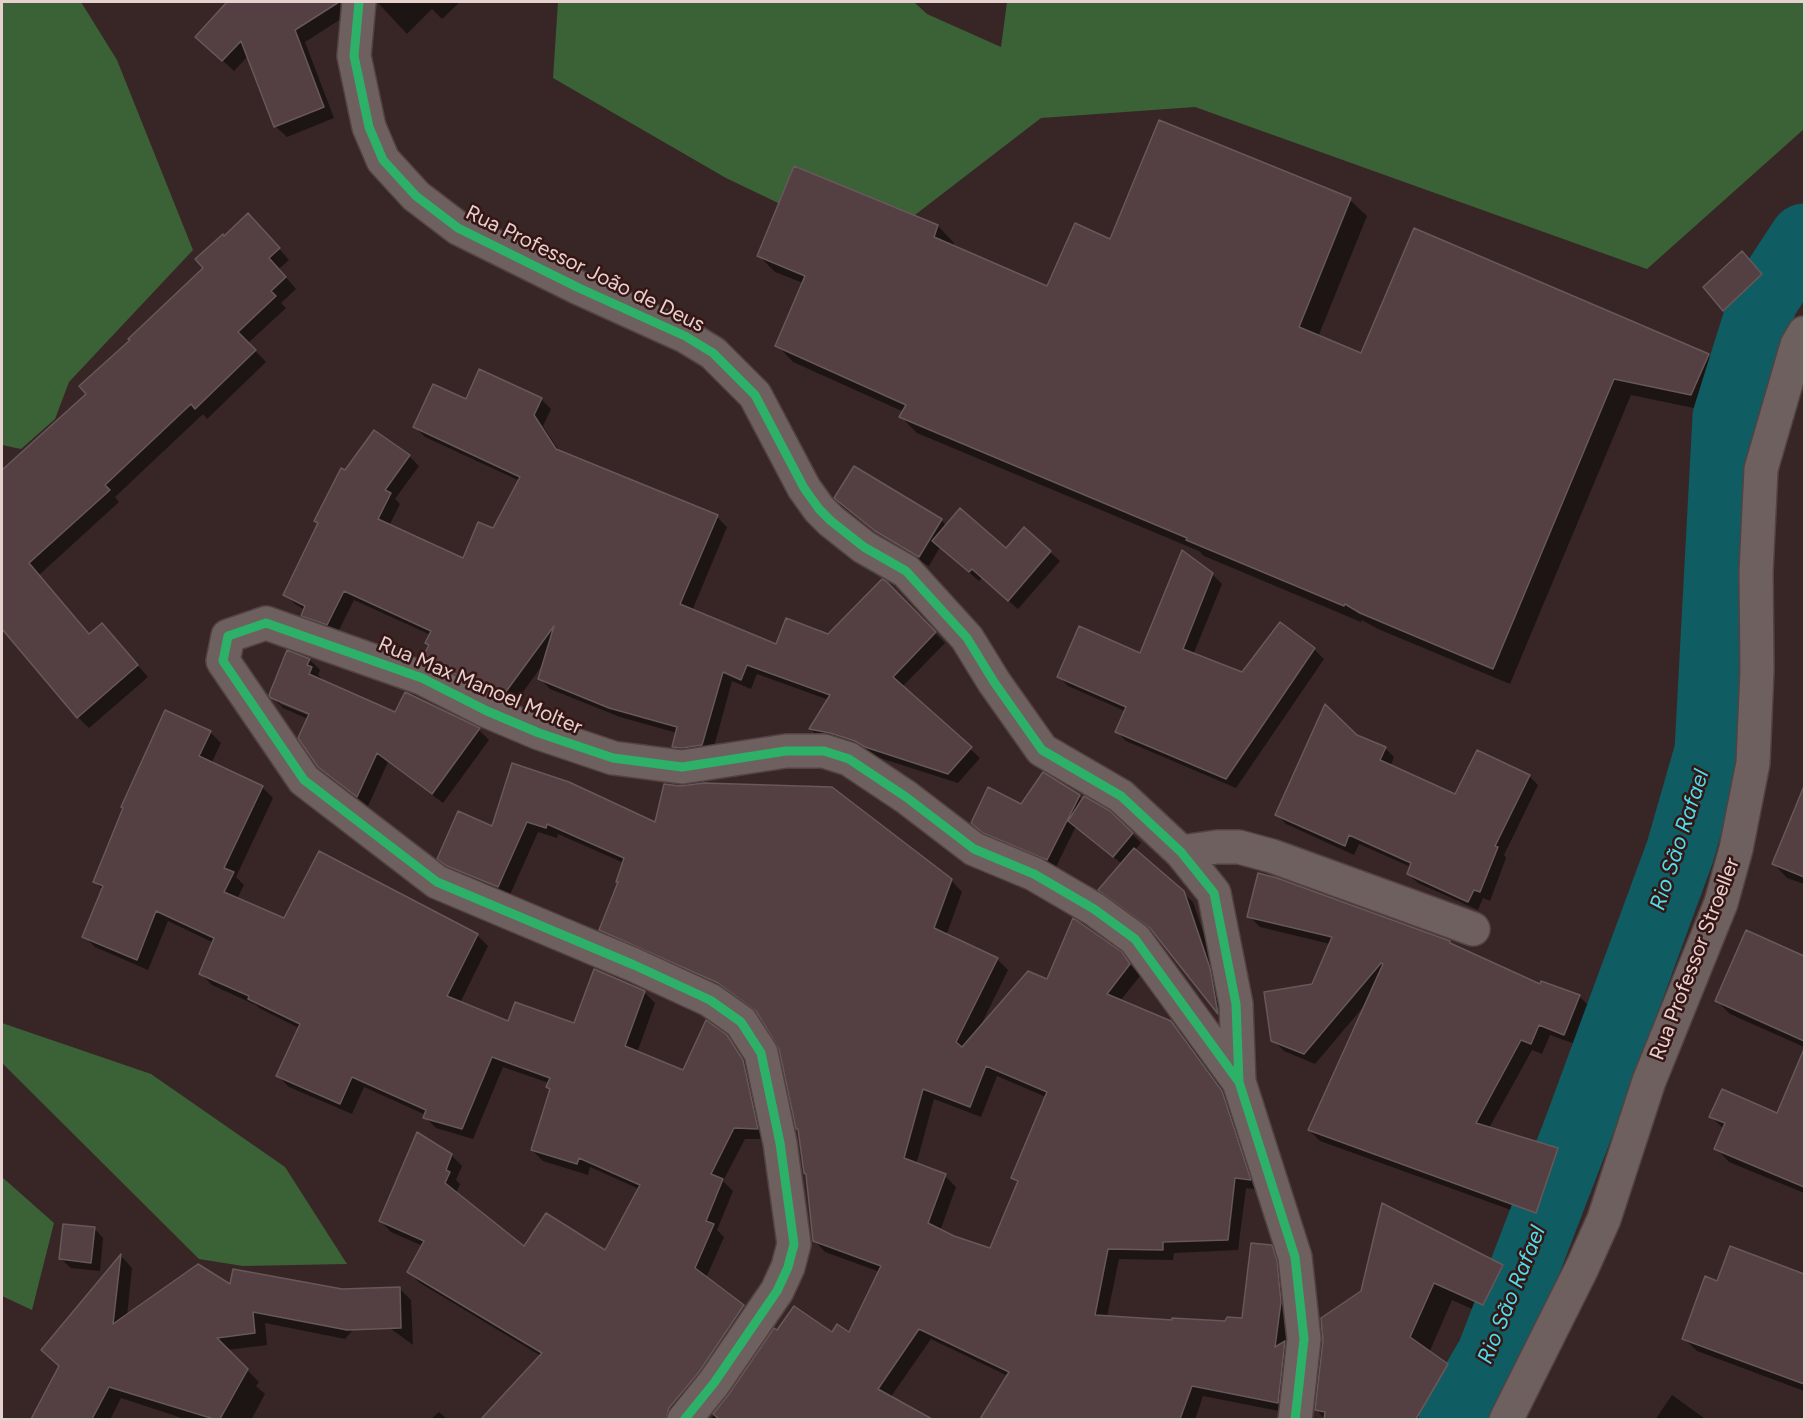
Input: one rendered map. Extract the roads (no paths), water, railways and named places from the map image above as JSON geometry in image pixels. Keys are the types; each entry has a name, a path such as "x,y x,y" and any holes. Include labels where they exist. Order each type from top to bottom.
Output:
{"street":[{"name":"Rua Professor João de Deus","path":"359,2 354,56 369,127 383,160 416,196 458,228 579,288 685,336 713,353 755,395 804,489 819,510 864,547 906,571 967,638 994,682 1042,750 1121,796 1181,852 1214,893 1236,1004 1239,1082 1295,1257 1304,1339 1295,1419"},
{"name":"Rua Professor Stroeller","path":"1506,1419 1582,1268 1604,1219 1648,1082 1721,903 1736,849 1753,764 1757,669 1756,572 1761,469 1797,345 1804,333"},
{"name":"Rua Max Manoel Molter","path":"684,1419 714,1383 777,1292 794,1244 780,1143 761,1053 741,1022 710,1000 634,965 437,882 303,780 223,661 228,636 266,623 422,678 539,734 613,758 682,767 786,751 824,751 849,759 906,797 974,849 1034,874 1094,909 1135,939 1239,1082"},
{"path":"1181,852 1217,847 1239,847 1272,856 1473,929"}],"waterway":[{"name":"Rio São Rafael","path":"1453,1420 1491,1355 1578,1129 1680,852 1709,751 1727,417 1764,299 1804,238"}]}
